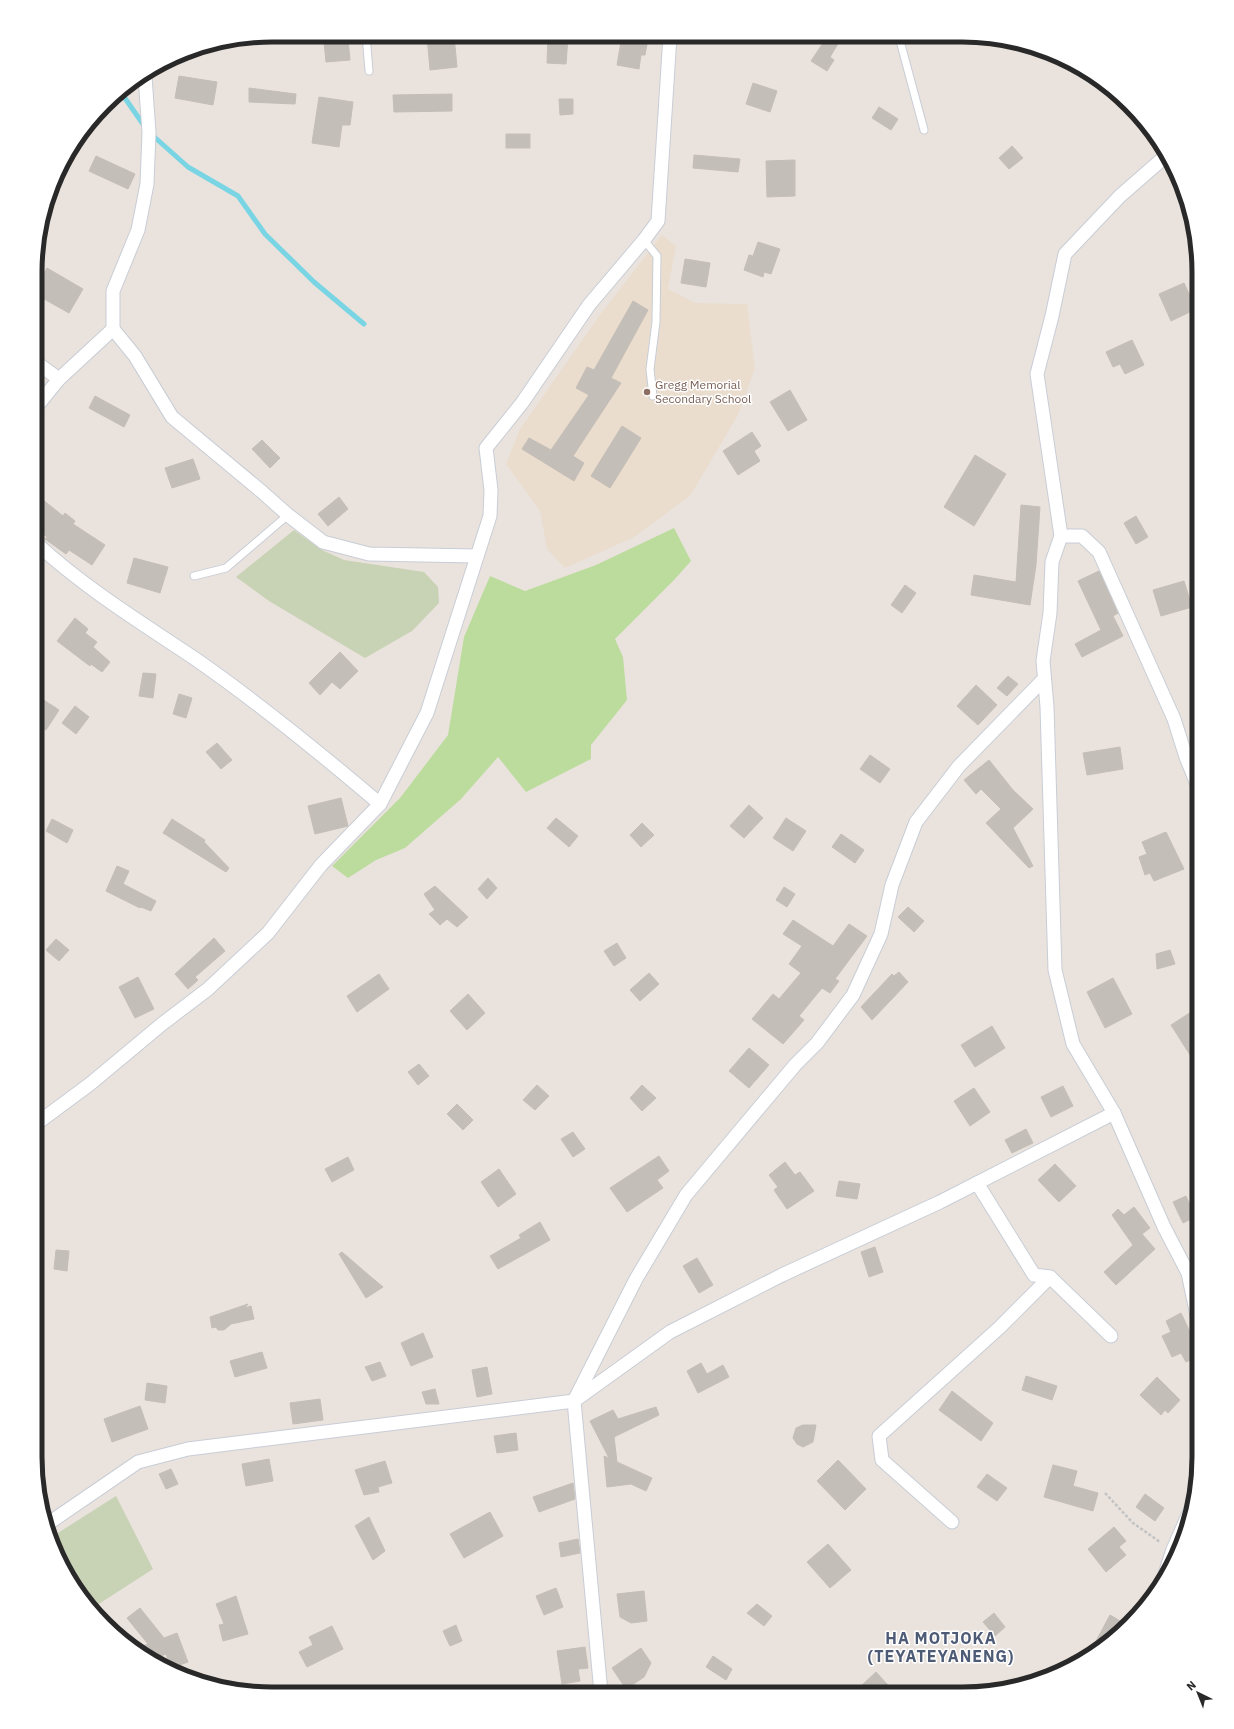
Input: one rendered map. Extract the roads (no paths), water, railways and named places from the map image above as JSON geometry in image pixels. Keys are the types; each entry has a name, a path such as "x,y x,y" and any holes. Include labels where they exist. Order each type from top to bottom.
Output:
{"street":[{"path":"42,1120 90,1084 162,1024 208,989 268,933 321,865 380,804 427,713 490,516 491,490 486,448 522,403 589,305 644,240 658,221 670,42"},
{"path":"145,80 149,132 147,184 138,230 113,291 113,329 135,356 172,417 288,515 323,542 369,554 434,557 476,556"},
{"path":"1162,159 1120,196 1065,254 1052,316 1037,374 1061,536 1052,562 1050,613 1042,661 1047,708 1055,970 1073,1044 1114,1113 1164,1227 1188,1273 1192,1294"},
{"path":"42,400 59,379 113,329"},
{"path":"42,367 59,379"},
{"path":"1061,536 1082,536 1099,552 1174,719 1192,771"},
{"path":"42,549 81,582 130,617 194,659 276,719 313,747 380,804"},
{"path":"600,1687 574,1401 636,1279 686,1195 795,1065 817,1044 854,995 881,934 892,885 916,822 959,766 1044,680"},
{"path":"51,1521 138,1462 188,1449 574,1401 670,1332 782,1275 977,1183 1114,1113"},
{"path":"977,1183 1034,1275 1050,1276 1111,1336"},
{"path":"1188,1273 1192,1269"},
{"path":"952,1522 882,1460 879,1436 999,1328 1050,1276"}],"lane":[{"path":"367,42 369,71"},
{"path":"900,42 924,130"},
{"path":"644,240 657,256 658,262 656,322 650,369 652,396"},
{"path":"194,576 226,568 288,515"},
{"path":"1165,1565 1185,1514"}],"waterway":[{"path":"124,96 145,127"},
{"path":"151,134 188,167 238,196 265,234 314,282 364,324"}],"place":[{"name":"Gregg Memorial Secondary School","path":"647,392"}],"district":[{"name":"HA MOTJOKA (TEYATEYANENG)","path":"941,1647"}]}
